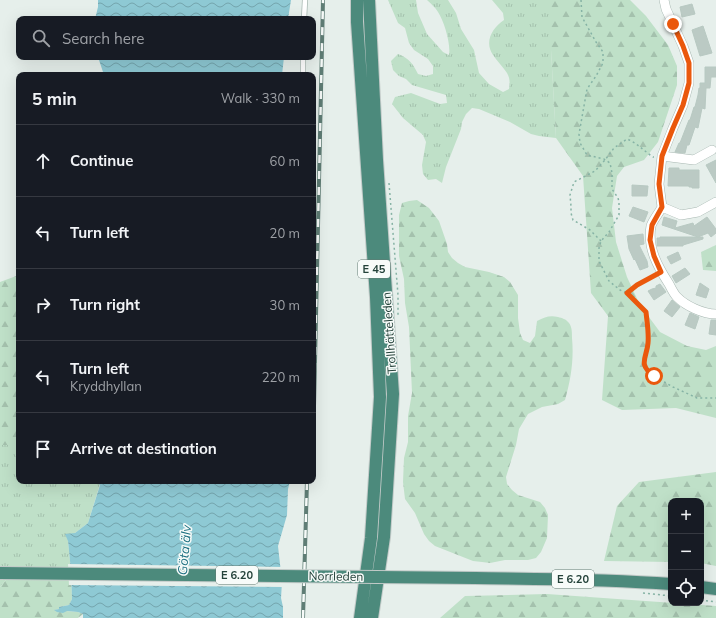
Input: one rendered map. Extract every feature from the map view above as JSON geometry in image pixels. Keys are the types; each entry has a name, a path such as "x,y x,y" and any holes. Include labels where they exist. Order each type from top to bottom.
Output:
{"highway":[{"name":"Trollhätteleden","path":"357,0 376,297 380,397 371,538 360,618"},
{"name":"Trollhätteleden","path":"369,0 377,160 393,394 384,537 372,618"},
{"name":"Norrleden","path":"0,573 560,579 635,581 668,584"},
{"path":"704,588 716,589"}],"street":[{"path":"664,0 666,9 689,63 689,83 683,105 662,156 659,184 662,207 652,225 650,240 654,256 661,272 676,297 692,308 710,314 716,314"},
{"path":"662,156 694,160 712,150"},
{"path":"662,207 681,215 698,212 716,202"}],"lane":[{"path":"304,16 305,0"},
{"path":"303,60 303,72"}],"path":[{"path":"581,0 582,17 603,52 603,63 587,89 579,134 580,143 588,155 604,159 610,163 612,189 619,202 619,215 602,241 599,248 599,261 609,281 620,290 627,293 646,312 648,344 644,360 649,373 672,387 697,398 716,398"},
{"path":"602,241 590,230 573,220 570,195 574,182 595,171 614,148 627,139 634,142 653,158 662,156"},
{"path":"627,293 637,285 661,272"},
{"path":"704,600 716,602"}],"green space":[{"path":"388,0 416,0 418,13 427,34 443,52 449,55 448,39 443,21 437,10 427,0 448,0 456,13 461,29 474,50 479,73 489,84 503,92 509,89 509,77 490,50 489,40 496,27 504,20 503,13 492,0 551,0 551,50 556,138 531,134 510,122 479,109 472,108 466,114 462,122 461,129 446,167 442,183 436,179 428,180 423,174 422,165 426,142 423,135 403,118 392,104 395,97 411,93 440,104 447,103 446,95 412,85 393,70 391,61 398,54 405,57 410,62 418,74 426,76 433,74 433,66 428,59 414,50 409,43 405,28 398,23"},
{"path":"551,0 630,0 646,16 668,45 677,66 677,85 658,142 644,160 624,167 617,176 612,208 616,242 627,277 640,305 660,332 687,346 706,350 716,346 716,418 676,408 622,410 602,400 608,316 591,293 583,176 556,138 551,50"},
{"path":"417,200 429,208 439,221 447,244 448,252 452,258 465,267 504,277 510,282 518,295 518,318 520,333 523,340 530,343 535,336 537,321 545,317 552,316 562,318 571,326 573,346 572,361 565,400 558,404 542,407 528,414 519,429 516,445 506,477 507,484 512,490 518,495 540,502 548,515 547,538 541,552 536,558 528,560 505,560 490,563 473,561 435,546 424,534 415,513 405,499 403,482 404,458 408,442 408,416 412,393 409,327 405,303 404,279 399,256 399,215 402,203"},
{"path":"716,245 716,271 703,270 701,252"},
{"path":"16,276 16,445 0,445 0,282"},
{"path":"0,445 16,445 16,484 100,484 88,523 75,533 68,541 71,571 12,573 0,587"},
{"path":"716,472 716,566 704,564 704,498 668,498 668,562 604,561 617,506 639,482"},
{"path":"71,571 72,599 69,605 59,607 59,609 55,610 78,612 83,614 78,618 0,618 0,587 12,573"},
{"path":"547,594 668,603 668,606 716,606 716,618 440,618 465,596"}],"water":[{"path":"98,0 291,0 288,16 96,16"},
{"path":"99,60 284,60 282,72 103,72"},
{"name":"Göta älv","path":"99,484 289,484 287,515 278,546 282,582 281,598 283,618 83,618 83,614 78,612 67,611 63,613 54,610 59,609 59,607 69,605 72,599 68,541 65,534 75,533 88,523 100,485"}],"pier":[{"path":"68,564 283,567 284,587 69,585"}],"building":[{"path":"692,4 695,14 682,17 680,7"},
{"path":"703,26 712,53 700,56 692,30"},
{"path":"705,67 716,67 716,77 711,77 710,88 706,88 705,109 702,108 698,128 695,127 685,153 675,152 695,107 700,83 705,83"},
{"path":"716,160 716,183 706,165"},
{"path":"669,168 679,168 679,170 699,170 699,188 692,188 689,186 668,186"},
{"path":"632,185 648,186 647,196 632,196"},
{"path":"633,207 648,212 644,222 629,216"},
{"path":"664,217 677,221 675,228 693,223 694,226 707,217 716,229 716,233 711,237 708,233 698,237 662,225"},
{"path":"643,234 644,244 639,245 647,261 648,267 640,270 629,249 627,236"},
{"path":"703,237 703,239 683,246 657,246 657,238"},
{"path":"678,252 681,259 671,264 667,257"},
{"path":"685,268 690,274 676,283 672,276"},
{"path":"700,283 709,289 706,298 696,295"},
{"path":"660,284 666,292 654,300 648,291 656,288 656,286"},
{"path":"672,300 680,307 672,317 664,311"},
{"path":"690,313 699,317 695,329 685,325"},
{"path":"711,320 716,320 716,335 709,334"}],"railway":[{"path":"316,316 323,0"},
{"path":"303,618 307,484"}],"route":[{"path":"654,376 649,373 644,360 648,344 646,312 627,293 637,285 661,272 654,256 650,240 652,225 662,207 659,184 662,156 683,105 689,83 689,63 673,24"}]}
